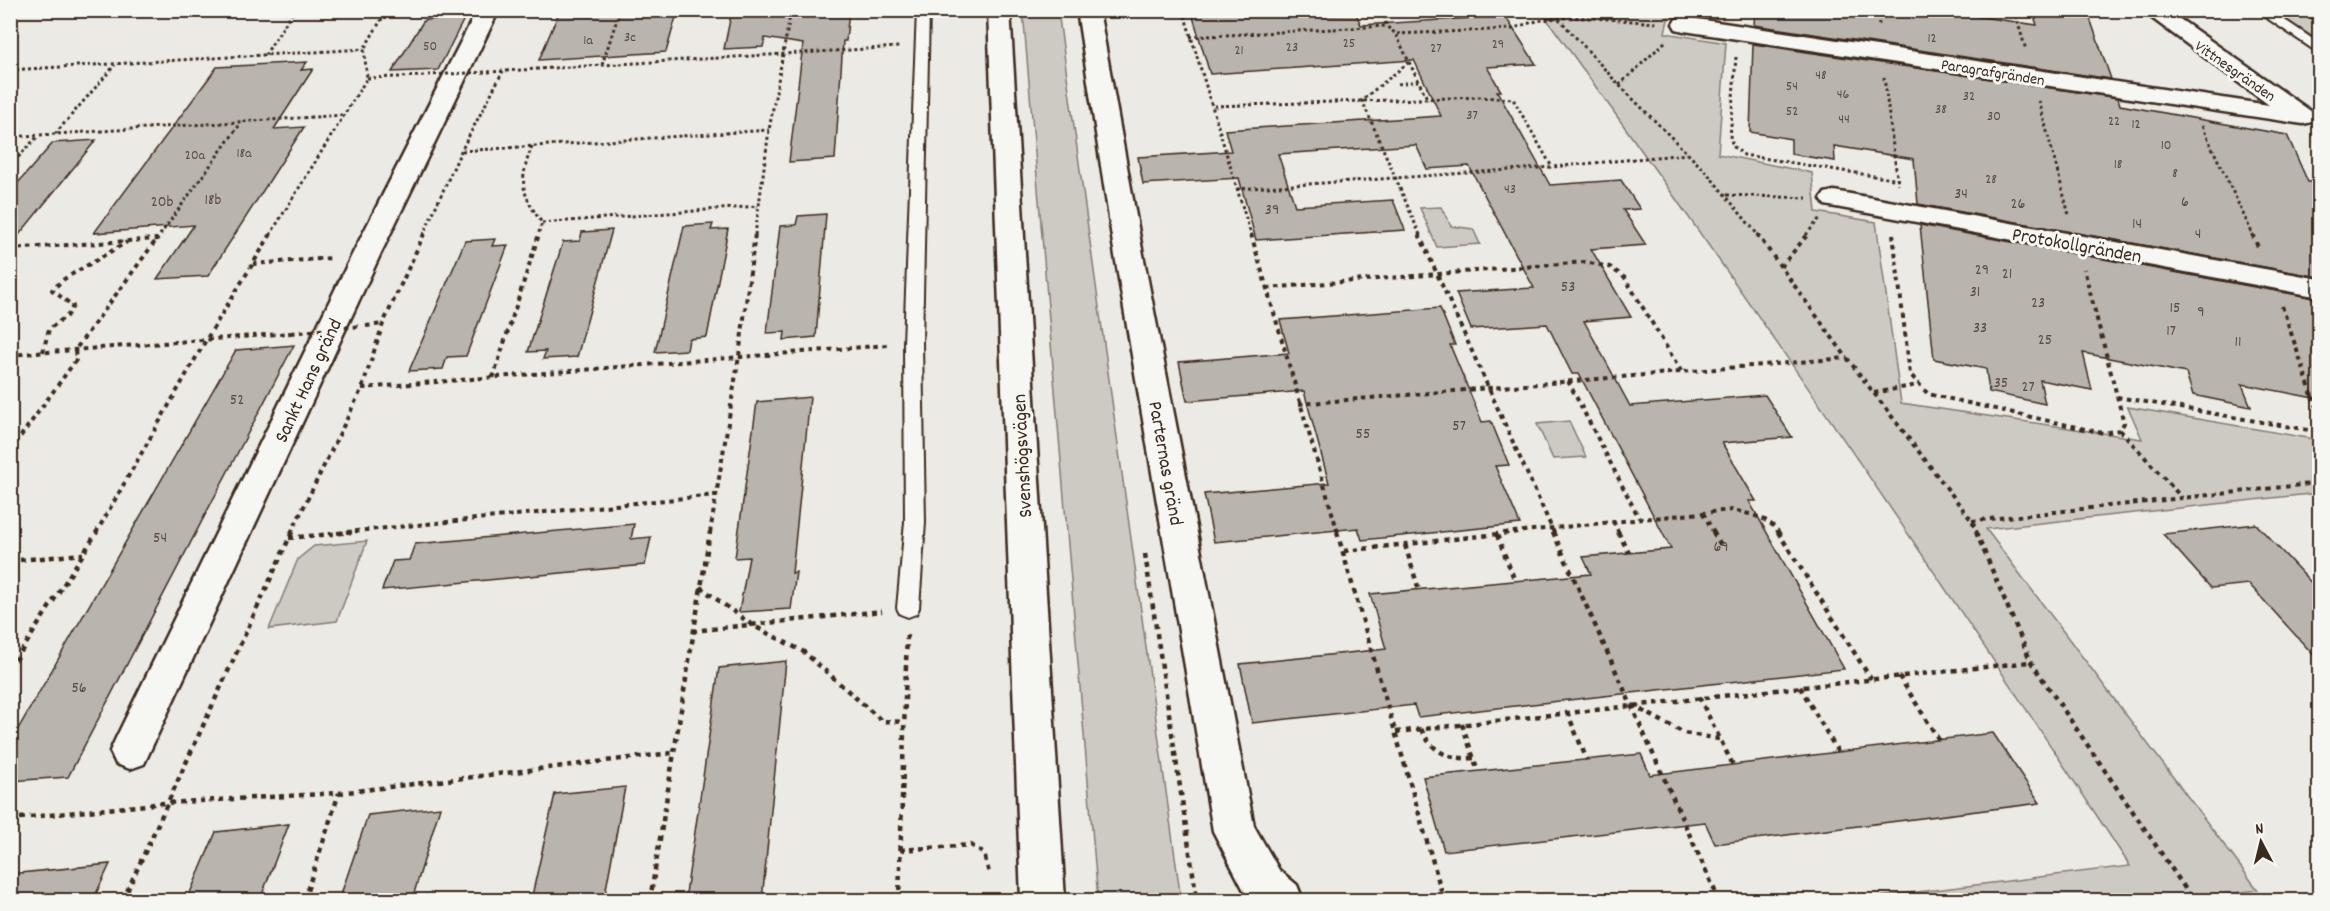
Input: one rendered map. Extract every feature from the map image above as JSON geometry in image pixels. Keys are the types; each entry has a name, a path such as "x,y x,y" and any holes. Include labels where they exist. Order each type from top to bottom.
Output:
{"street":[{"name":"Sankt Hans gränd","path":"130,751 366,255 488,10"},
{"name":"Svenshögsvägen","path":"999,10 1043,900"},
{"name":"Parternas gränd","path":"1088,10 1107,112 1126,244 1234,831 1264,885 1281,900"},
{"name":"Vittnesgränden","path":"2152,10 2311,123"},
{"name":"Paragrafgränden","path":"1684,24 2311,123"},
{"name":"Protokollgränden","path":"1834,199 2319,288"}],"lane":[{"path":"908,608 915,522 913,344 923,10"},
{"path":"2261,10 2319,50"}],"path":[{"path":"264,56 294,10"},
{"path":"10,669 84,554 206,340 367,78 364,49 387,10"},
{"path":"602,65 620,10"},
{"path":"650,900 672,753 739,356 769,130 785,53 791,10"},
{"path":"1183,10 1214,106 1444,900"},
{"path":"1384,10 1386,26"},
{"path":"1551,10 1619,85 1726,195 1971,520 2031,662 2193,900"},
{"path":"1396,34 1513,29 1521,23 1558,20 1684,24"},
{"path":"1619,85 1684,24"},
{"path":"1190,37 1386,26 1396,34 1428,100"},
{"path":"1738,32 1730,138 1734,147 1744,155 1899,180"},
{"path":"367,78 921,46"},
{"path":"10,70 364,49"},
{"path":"1362,100 1409,62"},
{"path":"54,134 116,64"},
{"path":"123,900 165,803 362,388 383,324 461,151 503,71"},
{"path":"1398,84 1418,81"},
{"path":"1214,106 1362,100 1500,97 1513,99 1552,167"},
{"path":"1362,100 1394,177 1719,900"},
{"path":"10,137 344,115"},
{"path":"10,450 76,360 75,350 242,123"},
{"path":"461,151 769,130"},
{"path":"10,166 39,135"},
{"path":"532,146 520,184 528,203 542,223"},
{"path":"1237,189 1552,167 1687,154"},
{"path":"1726,195 1834,199"},
{"path":"1781,267 1834,199"},
{"path":"542,223 758,206"},
{"path":"493,378 542,223"},
{"path":"10,249 157,239"},
{"path":"43,352 49,329 68,315 73,306 52,290 64,279 128,241"},
{"path":"252,264 366,255"},
{"path":"1267,288 1585,262 1610,267 1625,278 1681,370"},
{"path":"10,355 383,324"},
{"path":"362,388 739,356 913,344"},
{"path":"1299,404 1490,389 1681,370 1847,358"},
{"path":"1569,381 1639,518"},
{"path":"1874,393 1917,385"},
{"path":"2312,395 2319,413"},
{"path":"2117,397 2319,432"},
{"path":"2120,430 2182,498"},
{"path":"1971,520 2319,483"},
{"path":"289,538 715,495"},
{"path":"1344,551 1639,518 1732,510 1756,515 1775,527 1871,679"},
{"path":"1703,513 1721,544"},
{"path":"1613,521 1629,553"},
{"path":"1497,535 1515,581"},
{"path":"1405,545 1419,590"},
{"path":"10,561 84,554"},
{"path":"700,587 752,625 804,652 882,721 904,722"},
{"path":"692,631 908,608 899,900"},
{"path":"1396,732 2031,662"},
{"path":"1899,676 1939,740"},
{"path":"1800,687 1838,752"},
{"path":"1699,697 1732,765"},
{"path":"1631,705 1680,734 1699,739 1719,739"},
{"path":"1567,712 1587,760"},
{"path":"1462,724 1478,771"},
{"path":"1421,729 1426,741 1446,756 1461,760 1474,758"},
{"path":"10,819 165,803 339,793 672,753"},
{"path":"304,900 339,793"},
{"path":"900,850 971,846 984,854 988,873"}],"shaded area":[{"path":"1023,11 1058,11 1181,900 1098,900"},
{"path":"1541,11 1670,11 1665,33 1726,43 1718,154 1812,173 1816,212 1876,222 1901,403 2142,439 2128,407 2319,440 2319,493 1986,529 2258,890 2173,900 1852,900 2130,866 1840,435 1692,222"},
{"path":"2273,11 2319,11 2319,41"},
{"path":"1441,207 1451,226 1473,229 1480,244 1437,247 1420,208"},
{"path":"1569,421 1586,457 1553,459 1537,424"},
{"path":"367,541 337,621 269,629 298,559 314,546"}],"building":[{"path":"560,10 678,10 666,52 539,60"},
{"path":"732,10 849,10 846,41 843,41 835,159 789,162 803,44 765,38 763,47 724,49"},
{"path":"1191,10 1314,10 1314,16 1356,14 1361,25 1505,16 1536,64 1487,67 1501,91 1497,91 1550,185 1621,180 1640,209 1623,210 1646,245 1591,249 1631,317 1584,321 1630,406 1765,395 1792,437 1722,443 1756,501 1749,501 1844,669 1418,717 1414,705 1252,723 1240,664 1386,649 1370,594 1591,574 1583,557 1671,549 1579,374 1572,374 1547,324 1471,329 1456,293 1534,288 1469,166 1427,169 1416,145 1278,154 1295,206 1393,200 1405,230 1256,240 1239,178 1143,184 1138,157 1231,151 1225,130 1441,116 1414,60 1210,74"},
{"path":"1755,10 1967,10 1968,15 2037,25 2032,10 2087,10 2111,79 1754,25"},
{"path":"465,17 438,70 392,72 424,20"},
{"path":"1753,44 2118,98 2120,105 2287,135 2308,182 2313,182 2319,198 2319,277 1918,204 1914,159 1834,146 1835,161 1791,154 1791,139 1750,132"},
{"path":"307,62 301,70 313,69 274,129 304,127 208,276 157,279 194,225 94,233 217,67"},
{"path":"96,140 10,246 10,192 53,143"},
{"path":"826,214 816,337 784,340 785,332 767,333 780,226 796,225 798,216"},
{"path":"713,224 711,230 728,229 707,337 689,339 687,350 655,352 684,226"},
{"path":"1920,225 2319,299 2319,399 2242,384 2251,407 2193,395 2186,373 2083,353 2092,390 2040,380 2045,404 1989,392 1986,369 1934,359"},
{"path":"612,230 577,357 543,359 546,351 528,352 563,242 580,241 582,232"},
{"path":"495,239 492,246 508,245 466,356 447,357 443,369 409,371 465,241"},
{"path":"1440,308 1455,345 1450,345 1482,422 1491,421 1509,465 1495,466 1520,524 1362,540 1358,528 1214,542 1204,494 1329,483 1304,391 1187,401 1179,362 1289,353 1280,320"},
{"path":"294,345 68,777 10,781 10,743 236,350"},
{"path":"810,397 792,573 796,572 791,609 739,612 749,557 735,558 757,402"},
{"path":"634,524 631,539 651,537 645,565 382,590 393,561 409,560 415,544"},
{"path":"2256,524 2319,591 2319,661 2249,584 2211,588 2163,534"},
{"path":"786,661 762,900 685,900 719,668"},
{"path":"1993,733 2040,803 1715,844 1705,822 1444,851 1423,777 1641,754 1650,775"},
{"path":"625,787 604,900 531,900 555,794"},
{"path":"440,807 412,900 339,900 368,815"},
{"path":"289,824 260,900 187,900 216,832"},
{"path":"110,864 93,900 10,900 10,874"}]}
